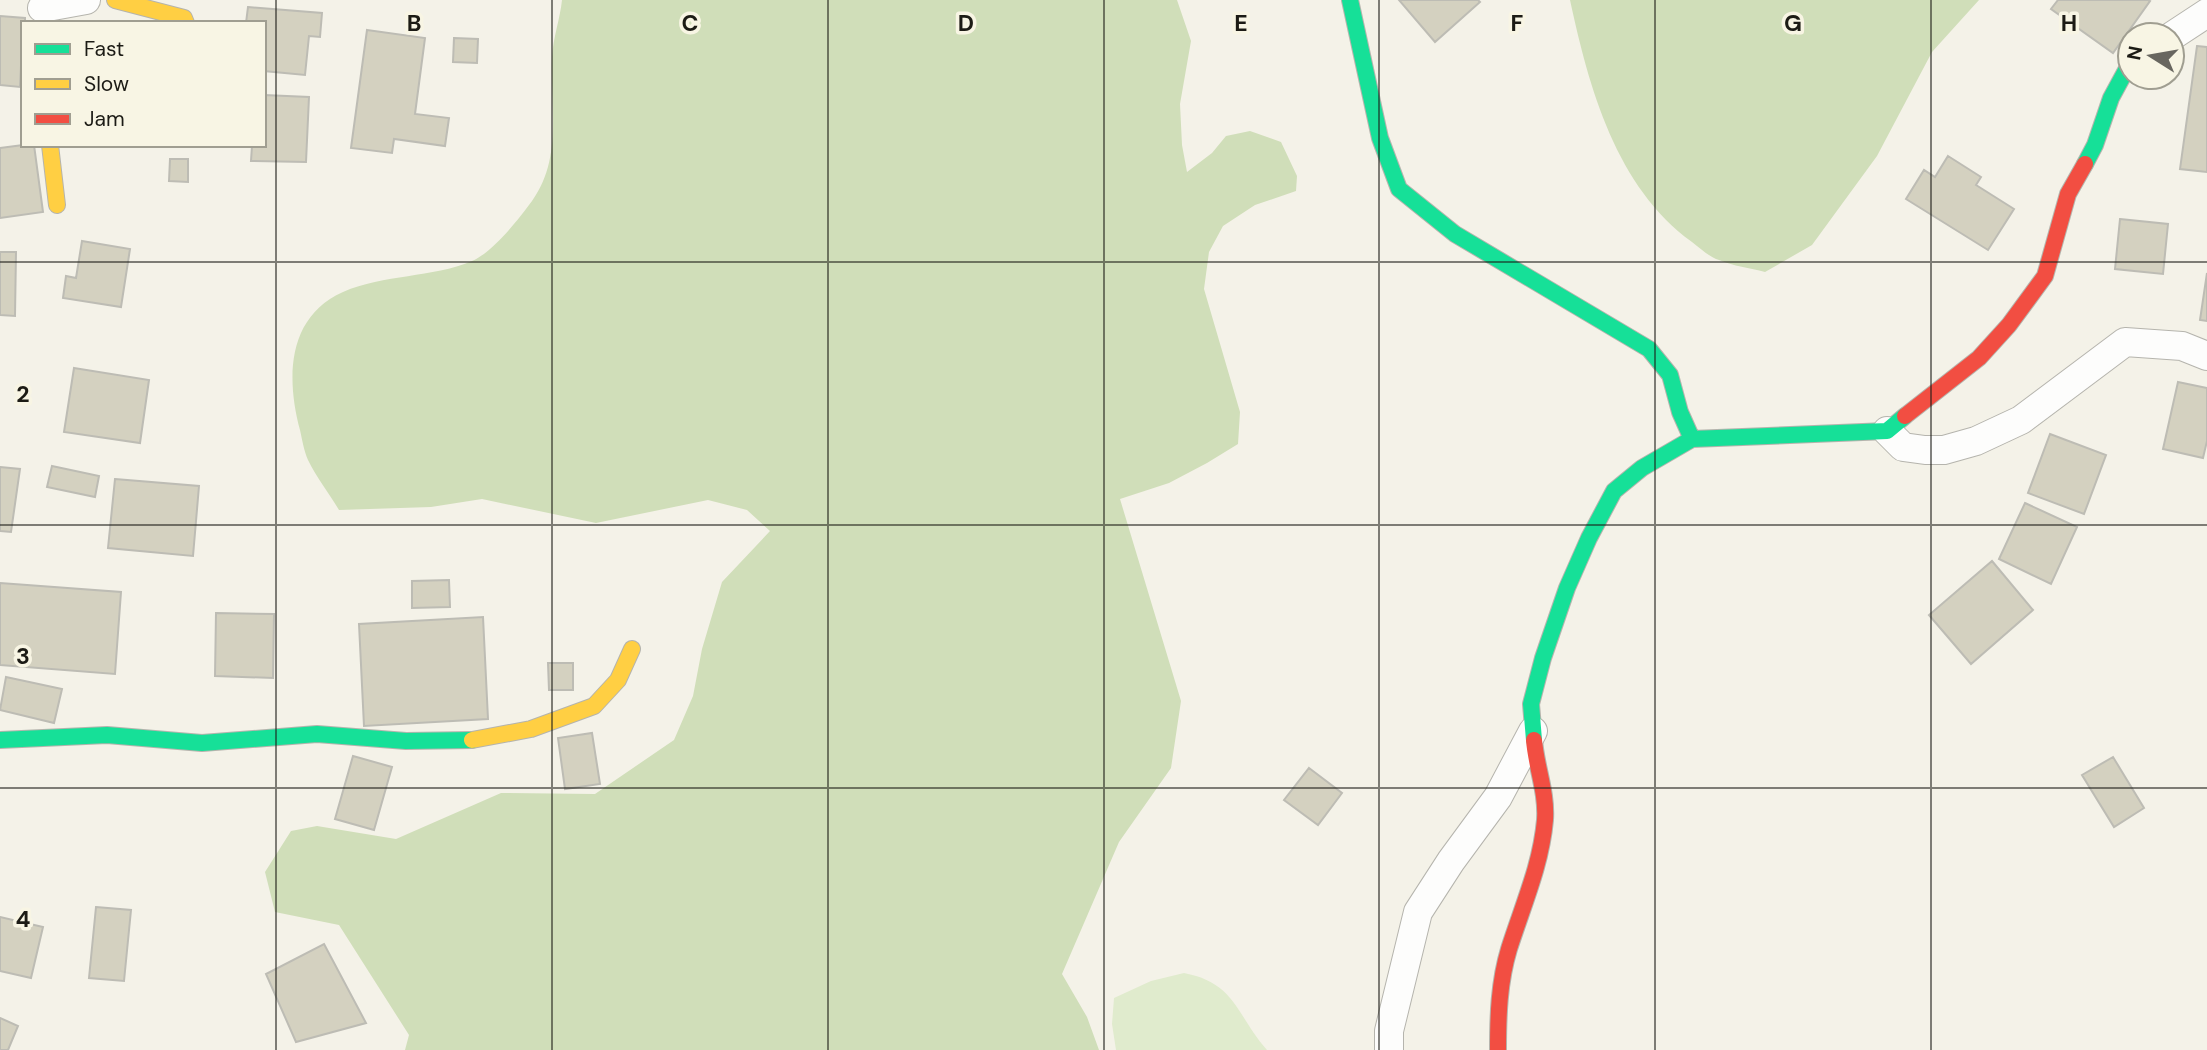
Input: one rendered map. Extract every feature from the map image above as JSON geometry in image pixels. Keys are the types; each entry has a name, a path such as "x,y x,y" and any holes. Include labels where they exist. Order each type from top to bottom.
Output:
{"street":[{"path":"42,10 86,0"},
{"path":"115,0 162,11 184,18 185,21"},
{"path":"1350,0 1380,138 1399,189 1455,234 1649,349 1670,375 1680,412 1692,439"},
{"path":"2186,27 2207,13"},
{"path":"1498,1050 1501,986 1509,950 1536,873 1545,819 1545,797 1532,731 1531,704 1543,658 1567,588 1614,491 1642,468 1692,439 1887,431 1979,358 2009,325 2045,276 2068,194 2095,145 2116,89"},
{"path":"50,147 58,205"},
{"path":"1887,431 1903,447 1925,450 1944,450 1976,441 2021,420 2125,342 2182,346 2207,356"},
{"path":"0,740 107,735 202,743 317,734 406,741 464,742 531,729 594,706 618,680 632,649"},
{"path":"1389,1050 1389,1031 1418,912 1498,797 1532,731"}],"green space":[{"path":"562,0 1177,0 1191,41 1180,104 1182,145 1187,172 1212,153 1226,136 1250,131 1281,142 1297,176 1296,191 1255,205 1223,226 1209,252 1204,289 1240,412 1238,444 1169,483 1120,499 1181,701 1171,768 1119,842 1062,974 1087,1017 1099,1050 405,1050 409,1035 339,925 275,912 265,872 291,831 317,826 396,839 501,793 595,794 674,740 693,696 702,649 722,582 770,531 747,510 708,500 596,523 482,499 431,507 339,510 307,456 296,410 293,370 301,333 311,317 324,303 359,286 441,270 480,257 512,226 542,184 548,167 553,131 552,57"},
{"path":"1570,0 1979,0 1932,52 1877,156 1812,245 1765,272 1730,264 1708,255 1666,219 1644,193 1625,164 1597,101"},
{"path":"1184,973 1215,984 1225,993 1267,1050 1116,1050 1112,1024 1114,998 1151,981"}],"building":[{"path":"1399,0 1478,0 1480,2 1435,42"},
{"path":"2058,0 2150,1 2136,21 2116,21 2116,49 2113,53 2051,9"},
{"path":"248,7 322,13 320,37 309,36 305,75 266,71 266,21 246,21"},
{"path":"0,16 25,18 25,21 21,21 20,87 0,85"},
{"path":"367,30 425,38 415,114 449,118 445,146 394,139 392,153 351,148"},
{"path":"454,38 478,39 477,63 453,62"},
{"path":"2197,46 2207,47 2207,172 2180,169"},
{"path":"266,95 309,97 306,162 251,161 252,147 266,147"},
{"path":"21,145 34,147 43,212 0,218 0,148"},
{"path":"1948,156 1981,177 1976,185 2014,209 1988,250 1906,199 1924,170 1935,177"},
{"path":"170,159 188,159 188,182 169,181"},
{"path":"2120,219 2168,224 2163,274 2115,269"},
{"path":"82,241 130,249 121,307 63,298 66,276 76,278"},
{"path":"0,252 16,252 15,316 0,315"},
{"path":"2207,273 2207,321 2200,320"},
{"path":"74,368 149,380 140,443 64,432"},
{"path":"2178,382 2207,388 2207,441 2203,458 2163,449"},
{"path":"2050,434 2106,455 2084,514 2028,493"},
{"path":"52,466 99,476 95,497 47,487"},
{"path":"0,467 20,469 11,532 0,531"},
{"path":"115,479 199,486 193,556 108,548"},
{"path":"2025,503 2077,527 2051,584 1999,559"},
{"path":"1992,561 2033,610 1971,664 1929,615"},
{"path":"449,580 450,607 412,608 412,581"},
{"path":"0,583 121,592 115,674 0,665"},
{"path":"216,613 274,614 273,678 215,676"},
{"path":"483,617 488,719 364,726 359,624"},
{"path":"548,663 573,663 573,690 549,690"},
{"path":"6,677 62,689 54,723 0,710"},
{"path":"592,733 600,784 565,789 558,738"},
{"path":"353,756 392,767 374,830 335,819"},
{"path":"2113,757 2144,808 2114,827 2082,775"},
{"path":"1309,768 1342,793 1318,825 1284,800"},
{"path":"96,907 131,910 124,981 89,978"},
{"path":"0,917 43,927 31,978 0,971"},
{"path":"324,944 366,1023 296,1042 266,974"},
{"path":"0,1018 18,1026 8,1050 0,1050"}],"traffic: fast":[{"path":"1350,0 1380,138 1399,189 1455,234 1649,349 1670,375 1680,412 1692,439"},
{"path":"2085,164 2116,89"},
{"path":"1534,740 1531,704 1543,658 1567,588 1614,491 1642,468 1692,439 1887,431 1905,416"},
{"path":"0,740 107,735 202,743 317,734 406,741 472,740"}],"traffic: slow":[{"path":"115,0 184,18 185,21"},
{"path":"50,147 57,205"},
{"path":"472,740 531,729 594,706 618,680 632,649"}],"traffic: jam":[{"path":"1905,416 1979,358 2009,325 2045,276 2068,194 2085,164"},
{"path":"1498,1050 1503,974 1536,869 1545,820 1534,740"}]}
